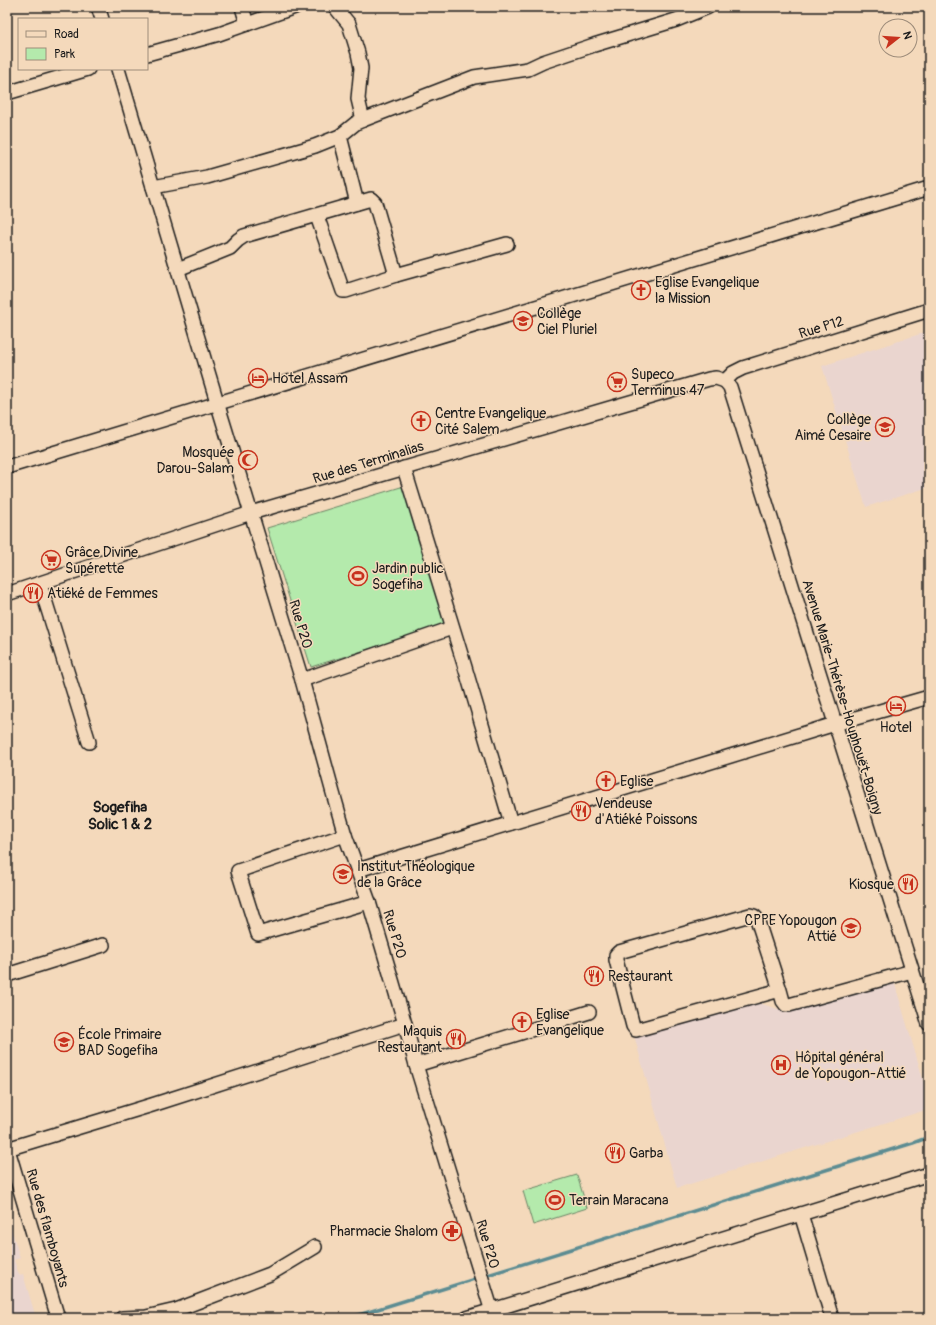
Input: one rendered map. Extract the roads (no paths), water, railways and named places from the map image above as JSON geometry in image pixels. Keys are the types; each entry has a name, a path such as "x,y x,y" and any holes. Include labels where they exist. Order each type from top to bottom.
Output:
{"street":[{"path":"98,7 102,18"},
{"path":"242,7 247,24"},
{"path":"148,54 219,34 295,7"},
{"path":"335,7 349,24 358,53 361,68 358,99 363,120"},
{"path":"154,187 206,177 315,146 340,136 363,120 474,77 528,69 543,62 594,45 676,20 708,7"},
{"path":"7,93 85,70"},
{"name":"Rue P20","path":"118,70 217,402 302,680 346,834 369,902 416,1065 493,1314"},
{"path":"340,136 357,203"},
{"path":"7,467 217,402 929,188"},
{"path":"178,269 230,248 244,236 317,216 368,199 373,200 375,204 396,275"},
{"path":"317,216 343,290 346,291 396,275 506,244"},
{"name":"Rue P12","path":"725,381 733,373 743,368 929,310"},
{"name":"Rue des Terminalias","path":"7,594 251,514 404,468 708,379 716,378 725,381"},
{"name":"Avenue Marie-Thérèse-Houphouët-Boigny","path":"725,381 730,387 928,1018"},
{"path":"404,468 511,823"},
{"path":"40,584 89,742"},
{"path":"302,680 452,628"},
{"path":"358,870 835,724 929,697"},
{"path":"346,834 238,871 258,934 369,902"},
{"path":"780,990 636,1030 634,1028 616,955 619,952 743,916 754,916 757,919 780,990 784,1003 789,1005 912,971"},
{"path":"7,975 103,945"},
{"path":"416,1065 589,1012"},
{"path":"7,1148 152,1105 405,1024"},
{"name":"Rue des flamboyants","path":"7,1148 58,1318"},
{"path":"467,1318 493,1314 929,1174"},
{"path":"801,1214 832,1318"},
{"path":"122,1318 146,1317 176,1310 270,1274 315,1247"}],"waterway":[{"path":"349,1318 929,1137"}],"place":[{"name":"Eglise Evangelique la Mission","path":"641,290"},
{"name":"Collège Ciel Pluriel","path":"523,321"},
{"name":"Hotel Assam","path":"258,378"},
{"name":"Supeco Terminus 47","path":"617,382"},
{"name":"Centre Evangelique Cité Salem","path":"421,421"},
{"name":"Collège Aimé Cesaire","path":"885,427"},
{"name":"Mosquée Darou-Salam","path":"248,460"},
{"name":"Grâce Divine Supérette","path":"51,560"},
{"name":"Jardin public Sogefiha","path":"358,576"},
{"name":"Atiéké de Femmes","path":"33,593"},
{"name":"Hotel","path":"896,706"},
{"name":"Eglise","path":"606,781"},
{"name":"Vendeuse d'Atiéké Poissons","path":"581,811"},
{"name":"Institut Théologique de la Grâce","path":"343,874"},
{"name":"Kiosque","path":"908,884"},
{"name":"CPPE Yopougon Attié","path":"851,928"},
{"name":"Restaurant","path":"594,976"},
{"name":"Eglise Evangelique","path":"522,1022"},
{"name":"Maquis Restaurant","path":"456,1039"},
{"name":"École Primaire BAD Sogefiha","path":"64,1042"},
{"name":"Hôpital général de Yopougon-Attié","path":"781,1065"},
{"name":"Garba","path":"615,1153"},
{"name":"Terrain Maracana","path":"555,1200"},
{"name":"Pharmacie Shalom","path":"452,1231"}],"district":[{"name":"Sogefiha Solic 1 & 2","path":"120,816"}]}
